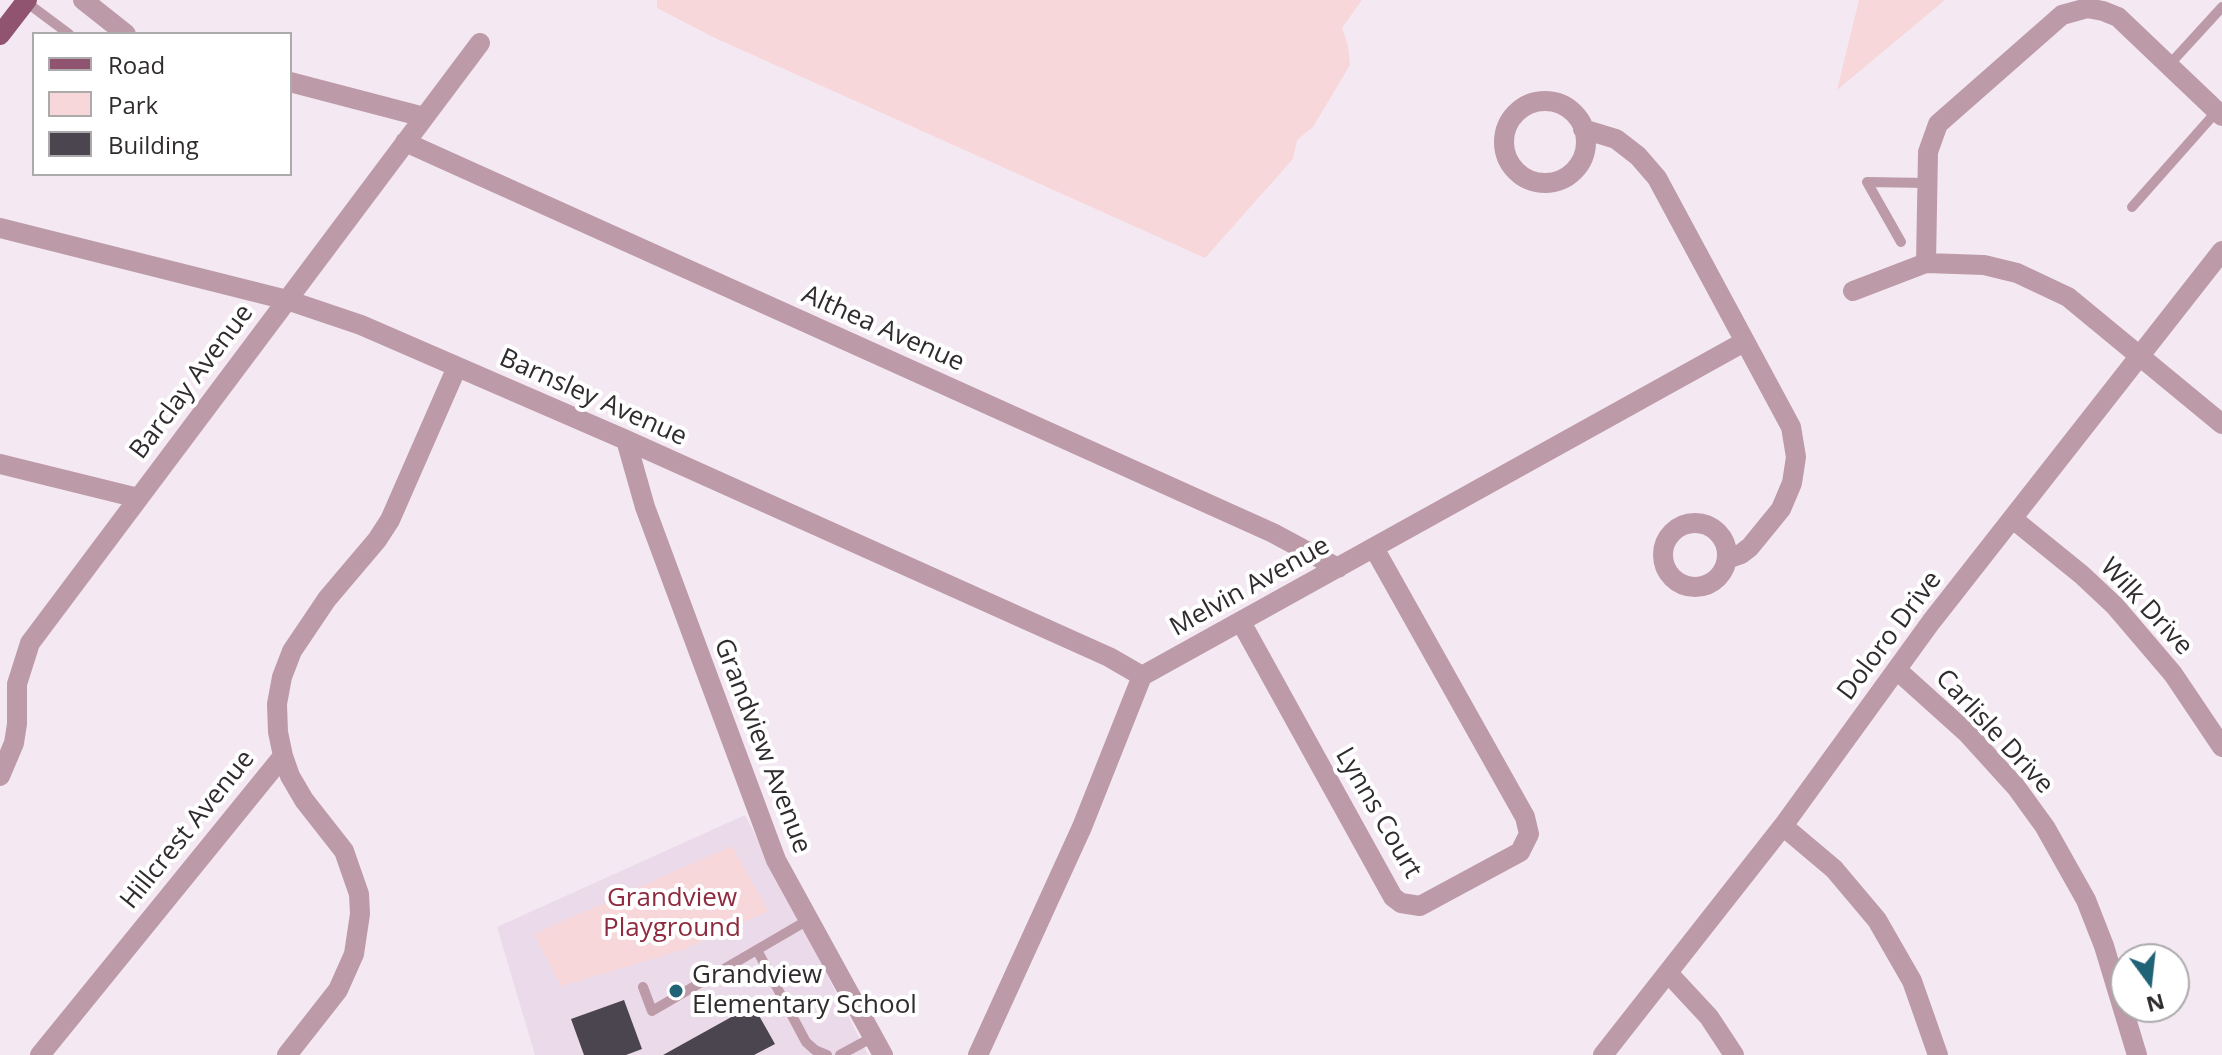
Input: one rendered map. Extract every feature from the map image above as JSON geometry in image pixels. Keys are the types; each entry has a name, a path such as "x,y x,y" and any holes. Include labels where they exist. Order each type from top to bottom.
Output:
{"main road":[{"path":"0,35 26,1"}],"street":[{"path":"83,0 123,32"},
{"path":"1926,263 1928,152 1938,124 1949,111 2062,15 2086,4 2118,17 2219,114"},
{"name":"Barclay Avenue","path":"0,776 14,743 17,684 30,643 480,43"},
{"path":"292,83 424,117"},
{"path":"1583,129 1585,152 1579,165 1559,180 1545,183 1531,181 1509,162 1504,144 1512,117 1535,102 1550,101 1562,104 1573,112 1583,129 1616,139 1638,156 1657,178 1791,427 1796,457 1792,483 1781,509 1750,547 1727,559"},
{"name":"Althea Avenue","path":"405,142 1246,521 1338,568"},
{"name":"Barnsley Avenue","path":"0,228 287,300 361,325 1109,657 1142,676"},
{"name":"Doloro Drive","path":"1603,1055 1783,826 1897,670 2222,251"},
{"path":"1853,291 1926,263 1984,265 2038,281 2068,297 2222,424"},
{"name":"Melvin Avenue","path":"1142,676 1744,342"},
{"name":"Hillcrest Avenue","path":"40,1055 283,756 277,704 282,677 292,651 327,599 390,520 457,367"},
{"name":"Grandview Avenue","path":"626,440 645,507 760,820 781,870 878,1046"},
{"path":"0,464 138,498"},
{"name":"Wilk Drive","path":"2013,519 2115,606 2173,674 2222,747"},
{"name":"Lynns Court","path":"1241,622 1393,897 1401,903 1420,906 1520,852 1526,844 1528,824 1374,548"},
{"name":"Carlisle Drive","path":"1897,670 1967,733 2016,787 2057,846 2086,900 2100,935 2137,1055"},
{"path":"978,1055 1082,827 1142,676"},
{"path":"283,756 304,800 344,851 356,883 360,914 354,954 347,972 326,1006 287,1055"},
{"path":"1783,826 1834,869 1877,920 1912,981 1938,1055"},
{"path":"1669,974 1709,1017 1734,1055"}],"lane":[{"path":"26,1 66,32"},
{"path":"2169,65 2222,7"},
{"path":"2132,207 2219,114"},
{"path":"1901,242 1867,182 1927,183"},
{"path":"643,987 652,1011 808,920"},
{"path":"757,950 806,1042 827,1055"},
{"path":"840,1055 878,1046"}],"shaded area":[{"name":"Grandview Elementary School","path":"745,815 868,1055 535,1055 497,927"}],"green space":[{"path":"657,0 1362,0 1342,28 1350,65 1313,127 1297,140 1293,159 1205,258 715,38 657,8"},
{"path":"1859,0 1945,0 1837,90"},
{"name":"Grandview Playground","path":"732,846 768,911 683,950 561,986 534,934"}],"building":[{"path":"624,1000 642,1049 626,1055 584,1055 571,1019"},
{"path":"753,1005 775,1044 754,1055 663,1055"}],"place":[{"name":"Grandview Elementary School","path":"676,991"}]}
